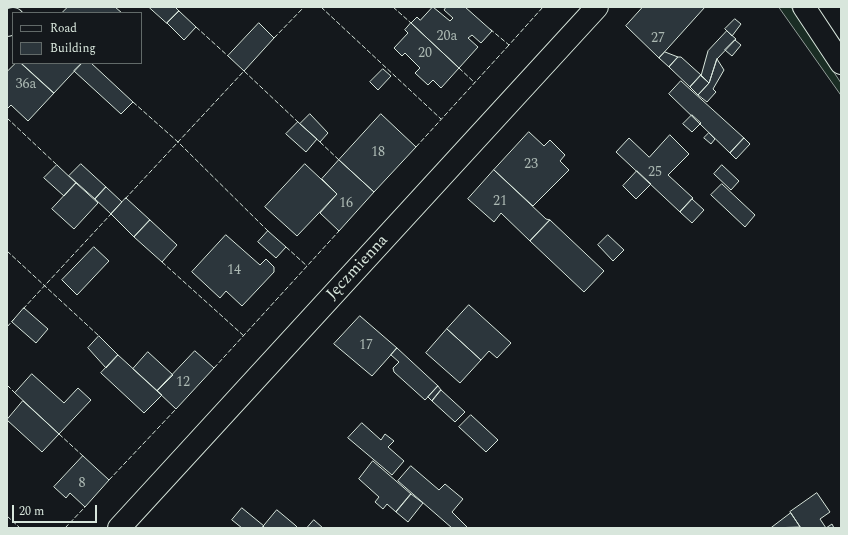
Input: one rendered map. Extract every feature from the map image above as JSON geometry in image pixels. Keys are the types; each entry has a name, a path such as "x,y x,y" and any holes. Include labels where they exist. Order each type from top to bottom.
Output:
{"street":[{"name":"Jęczmienna","path":"119,528 597,7"},
{"path":"804,7 841,63"}],"green space":[{"path":"779,7 791,7 841,83 841,95"}],"building":[{"path":"68,7 115,7 121,12 63,12"},
{"path":"149,7 175,7 179,11 167,23"},
{"path":"433,7 450,21 453,18 444,10 446,7 465,7 492,31 481,43 472,35 468,38 478,47 459,68 411,23 417,17 420,20"},
{"path":"643,7 705,7 659,58 626,26"},
{"path":"179,11 196,27 184,40 167,23"},
{"path":"735,19 741,24 732,36 725,29"},
{"path":"259,23 274,38 244,71 228,56"},
{"path":"411,23 459,68 441,88 433,80 428,85 415,73 420,68 405,53 402,56 394,48 408,33 405,30"},
{"path":"727,31 736,39 717,59 709,83 701,76 708,51"},
{"path":"735,40 741,45 732,56 725,50"},
{"path":"665,52 678,57 669,67 659,58"},
{"path":"678,57 681,57 701,75 690,87 669,67"},
{"path":"717,59 724,70 713,89 716,92 707,102 698,95 709,83"},
{"path":"15,64 22,64 54,93 28,121 11,105 7,109 7,72"},
{"path":"22,64 81,64 54,93"},
{"path":"81,64 92,64 133,102 121,114 74,71"},
{"path":"383,69 391,76 378,90 370,82"},
{"path":"701,75 709,83 698,95 690,87"},
{"path":"681,81 744,138 730,153 669,94"},
{"path":"310,114 328,133 320,142 300,124"},
{"path":"381,114 416,147 374,192 339,160"},
{"path":"692,115 701,123 692,132 683,124"},
{"path":"298,122 317,139 306,152 286,134"},
{"path":"529,132 544,146 550,140 565,155 560,161 569,170 533,206 494,170"},
{"path":"709,133 715,139 711,144 704,138"},
{"path":"670,135 689,154 668,175 693,198 680,212 616,152 629,138 649,157"},
{"path":"744,138 750,144 736,159 730,153"},
{"path":"339,160 374,192 339,231 320,213 337,194 322,179"},
{"path":"81,164 106,187 95,199 69,176"},
{"path":"305,164 337,194 297,236 265,207"},
{"path":"57,165 76,183 64,196 44,178"},
{"path":"722,165 739,181 731,190 714,174"},
{"path":"494,170 546,219 550,220 530,241 501,213 494,222 468,199"},
{"path":"637,171 651,184 636,199 623,186"},
{"path":"76,183 98,203 74,229 52,209"},
{"path":"722,184 755,215 745,227 711,195"},
{"path":"106,187 122,202 111,214 95,199"},
{"path":"126,198 150,220 134,237 111,214"},
{"path":"692,199 704,210 692,223 680,212"},
{"path":"150,220 177,245 162,262 134,237"},
{"path":"550,220 604,271 584,292 530,241"},
{"path":"268,231 286,247 276,258 258,242"},
{"path":"226,235 260,265 266,259 274,267 274,272 242,306 226,291 220,298 192,272"},
{"path":"608,235 624,250 613,261 598,245"},
{"path":"94,247 109,261 77,295 62,280"},
{"path":"469,305 511,343 497,358 489,351 481,360 447,329"},
{"path":"24,308 48,329 36,343 12,322"},
{"path":"360,316 397,348 372,376 334,344"},
{"path":"447,329 481,360 460,383 426,353"},
{"path":"99,336 118,355 106,368 88,348"},
{"path":"397,348 438,386 425,400 394,372 393,368 399,362 391,355"},
{"path":"195,351 214,368 176,409 157,391"},
{"path":"148,352 173,375 157,391 133,369"},
{"path":"118,355 162,395 144,413 101,373"},
{"path":"32,374 64,403 78,388 91,400 59,434 15,393"},
{"path":"438,386 441,390 432,401 428,397"},
{"path":"441,390 465,412 455,422 432,401"},
{"path":"23,401 59,434 42,452 7,420"},
{"path":"471,415 498,440 486,452 459,427"},
{"path":"362,423 381,440 385,434 394,441 388,447 404,461 392,475 348,438"},
{"path":"83,456 109,480 85,507 70,493 66,498 54,487"},
{"path":"373,461 411,494 396,512 387,504 383,509 375,502 379,497 359,479"},
{"path":"411,466 439,490 445,484 463,499 452,512 468,528 452,528 398,481"},
{"path":"817,493 830,512 820,519 826,528 801,528 790,512"},
{"path":"411,494 423,503 408,522 396,512"},
{"path":"242,508 264,526 262,528 242,528 232,520"},
{"path":"277,510 295,525 298,528 262,528"},
{"path":"791,513 800,527 771,528"},
{"path":"314,520 323,528 307,528"},
{"path":"832,524 834,528 826,528"}],"fence":[{"path":"274,38 304,7"},
{"path":"321,7 441,119"},
{"path":"393,7 411,23"},
{"path":"490,29 509,45 543,7"},
{"path":"196,27 228,56"},
{"path":"416,147 509,45"},
{"path":"459,68 475,83"},
{"path":"125,199 244,71 298,122"},
{"path":"133,102 178,142 268,231"},
{"path":"7,118 57,165"},
{"path":"320,142 339,160"},
{"path":"23,309 111,214"},
{"path":"214,368 339,231"},
{"path":"286,247 307,266"},
{"path":"7,251 99,336"},
{"path":"162,262 244,336"},
{"path":"7,327 14,319"},
{"path":"7,385 15,393"},
{"path":"109,480 176,409"},
{"path":"59,434 83,456"},
{"path":"65,528 85,507"},
{"path":"7,516 20,528"}]}
